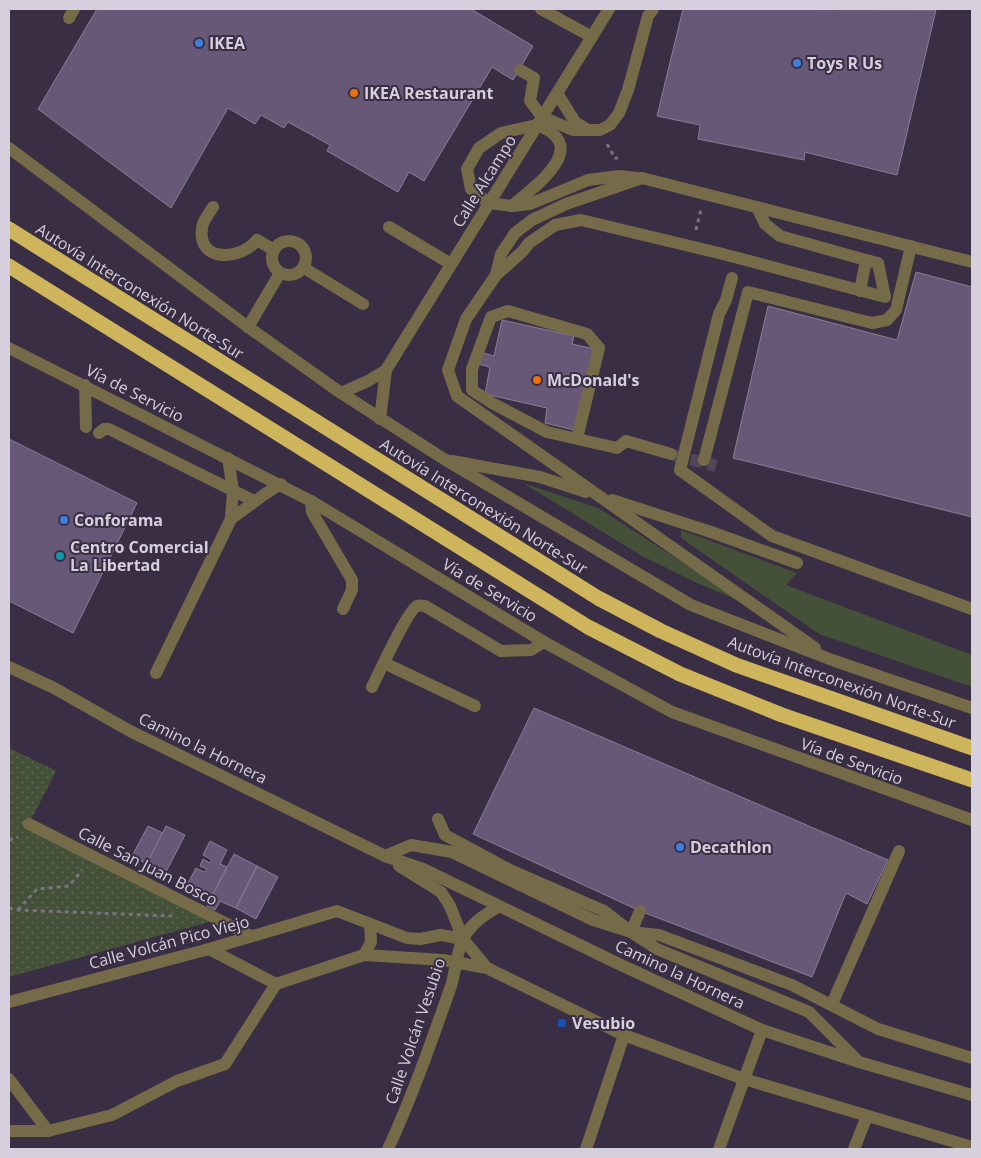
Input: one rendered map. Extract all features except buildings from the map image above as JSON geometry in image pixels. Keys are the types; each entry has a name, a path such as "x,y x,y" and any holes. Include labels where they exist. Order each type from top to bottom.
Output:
{"highway":[{"name":"Autovía Interconexión Norte-Sur","path":"9,229 598,598 661,631 736,664 972,748"},
{"path":"9,266 588,627 680,674 782,715 972,780"}],"street":[{"path":"541,9 592,37"},
{"name":"Calle Alcampo","path":"380,419 386,370 609,9"},
{"path":"653,9 648,16 628,90 619,113 610,125 600,130 572,130 539,121 501,133 479,148 467,169 471,189 489,203 512,206 530,204 588,180 619,176 642,178 972,262"},
{"path":"512,206 545,178 560,157 560,145 556,136 539,121 530,101 534,78 520,70"},
{"path":"557,93 575,122 588,130"},
{"path":"9,148 341,393 444,459 691,605 832,660 972,708"},
{"path":"496,275 501,254 516,233 532,220 566,204 642,178"},
{"path":"213,207 204,224 203,237 206,246 213,254 230,256 252,247 257,240 274,250"},
{"path":"757,207 765,224 780,236 878,263 885,297 692,246 581,220 555,225 529,243 522,252 496,275 466,319 448,370 456,396 832,660"},
{"path":"388,226 452,264"},
{"path":"288,241 299,244 306,252 307,257 304,268 296,274 285,275 280,273 274,265 274,250 283,242 288,241"},
{"path":"704,460 748,292 872,323 887,320 896,310 911,246"},
{"path":"860,290 866,260"},
{"path":"304,268 363,304"},
{"path":"248,326 280,273"},
{"path":"732,278 726,300 719,314 680,470 772,536 972,610"},
{"path":"578,438 599,348 587,334 516,313 508,311 491,317 472,369 472,390 492,404 547,432 617,448 626,441 671,454"},
{"name":"Vía de Servicio","path":"9,348 312,501 544,642 672,712 972,820"},
{"name":"Calle Alcampo","path":"341,393 368,381 386,370"},
{"path":"85,385 86,427"},
{"path":"99,433 104,429 109,429 254,502"},
{"path":"156,672 231,519 233,490 228,458"},
{"path":"444,459 540,477 711,532 797,564"},
{"path":"231,519 281,484"},
{"path":"312,501 312,512 352,580 352,590 343,609"},
{"path":"372,687 399,633 414,608 419,606 425,606 501,651 531,650 544,642"},
{"path":"384,663 475,706"},
{"name":"Camino la Hornera","path":"9,667 54,688 130,731 385,856 423,869 498,907 762,1030 859,1062 972,1095"},
{"path":"438,819 444,835 510,870 604,911 656,949 809,1012 859,1062"},
{"name":"Calle San Juan Bosco","path":"29,824 252,936"},
{"path":"385,856 410,845 452,852 593,920 631,932 659,935 792,985 878,1029 972,1058"},
{"path":"832,1004 899,851"},
{"name":"Camino la Hornera","path":"385,856 421,881 441,892 450,906 463,939 487,968"},
{"name":"Calle Volcán Vesubio","path":"388,1149 407,1107 452,986 463,939 482,916 498,907"},
{"name":"Calle Volcán Pico Viejo","path":"9,1002 337,911 370,924"},
{"path":"631,932 640,911"},
{"path":"364,955 371,942 370,924 407,938 420,939 441,935 463,939"},
{"path":"9,1131 48,1131 112,1115 177,1081 225,1064 276,984 209,948"},
{"name":"Camino la Hornera","path":"276,984 364,955 443,960 487,968 624,1035 744,1079 972,1148"},
{"path":"719,1149 762,1030"},
{"path":"586,1149 624,1035"},
{"path":"9,1079 48,1131"},
{"path":"854,1149 867,1116"}],"path":[{"path":"692,246 705,194"},
{"path":"18,910 37,888 69,886 93,856"},
{"path":"9,908 18,910 175,916"}],"green space":[{"path":"523,483 598,508 751,606 695,582 642,556"},
{"path":"681,530 797,573 786,585 972,655 972,687 819,634 681,538"},
{"path":"9,748 56,771 29,824 217,920 9,977"}],"tunnel":[{"path":"673,455 716,466"}],"place":[{"name":"IKEA","path":"199,43"},
{"name":"Toys R Us","path":"797,63"},
{"name":"IKEA Restaurant","path":"354,93"},
{"name":"McDonald's","path":"537,380"},
{"name":"Conforama","path":"64,520"},
{"name":"Centro Comercial La Libertad","path":"60,556"},
{"name":"Decathlon","path":"680,847"},
{"name":"Vesubio","path":"562,1023"}]}
